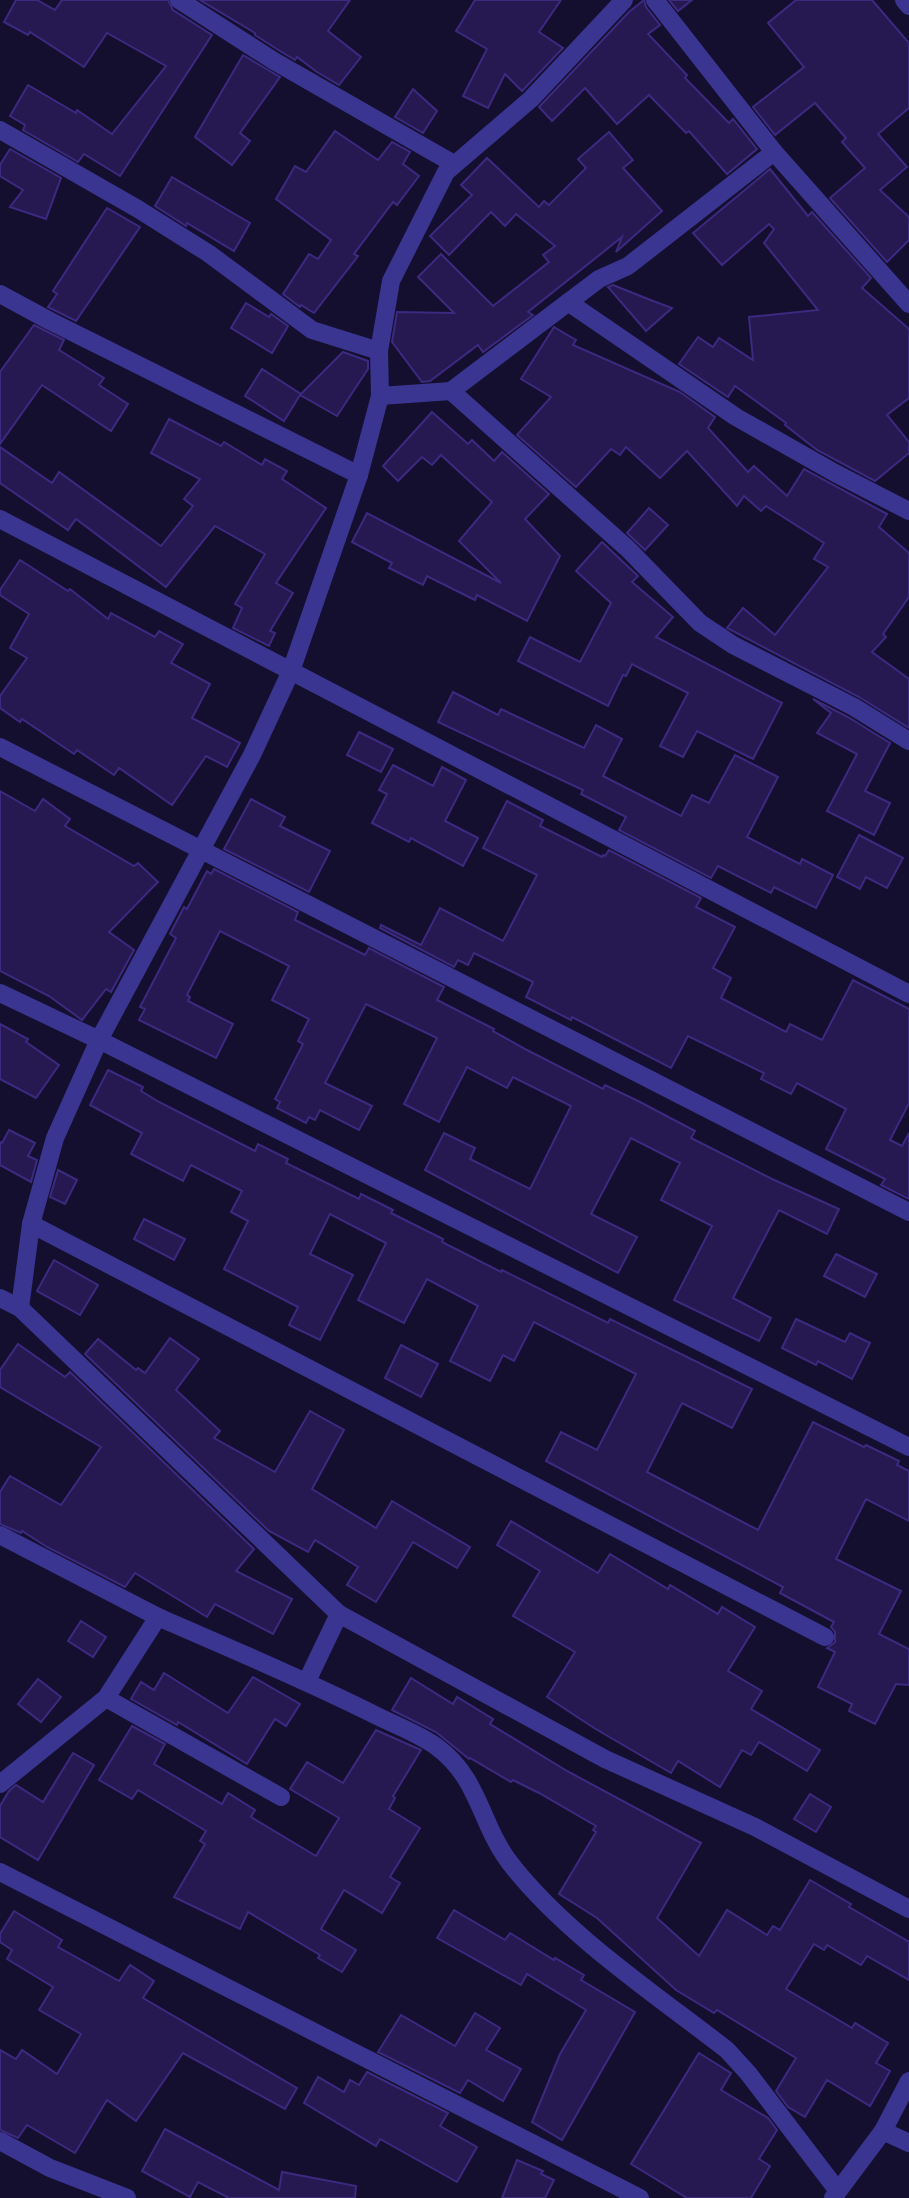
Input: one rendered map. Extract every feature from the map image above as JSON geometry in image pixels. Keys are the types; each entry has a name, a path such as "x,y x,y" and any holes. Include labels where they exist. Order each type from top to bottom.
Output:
{"street":[{"path":"179,0 274,61 454,164"},
{"path":"20,1308 31,1224 55,1138 99,1040 252,755 291,671 359,475 380,396 379,351 391,281 446,172 531,99 624,0"},
{"path":"655,0 774,152 909,304"},
{"path":"904,0 909,6"},
{"path":"0,130 138,209 208,253 312,330 379,351"},
{"path":"380,396 451,391 599,279 628,266 774,152"},
{"path":"0,294 359,475"},
{"path":"569,302 736,417 909,511"},
{"path":"451,391 628,549 700,623 733,645 854,708 909,741"},
{"path":"0,519 909,994"},
{"path":"0,747 909,1212"},
{"path":"0,993 99,1040 909,1447"},
{"path":"31,1224 825,1637"},
{"path":"0,1298 20,1308 339,1614 605,1759 755,1827 909,1909"},
{"path":"0,1535 158,1617 307,1681 435,1745 455,1762 472,1786 494,1838 509,1862 567,1925 727,2050 748,2073 835,2194 883,2131 909,2081"},
{"path":"307,1681 339,1614"},
{"path":"0,1784 106,1698 158,1617"},
{"path":"106,1698 281,1797"},
{"path":"0,1872 640,2198"},
{"path":"883,2131 909,2143"},
{"path":"0,2140 50,2168 127,2198"}],"building":[{"path":"16,0 37,0 55,10 62,0 168,0 173,10 212,35 120,176 84,154 78,162 23,130 25,125 10,116 28,85 76,113 77,110 112,134 166,66 107,33 84,67 30,32 28,35 4,22"},
{"path":"200,0 350,0 328,31 361,57 339,85"},
{"path":"475,0 561,0 539,32 563,48 522,91 505,74 488,108 463,96 487,49 456,31"},
{"path":"644,0 660,25 648,34 687,75 685,78 729,123 733,119 757,149 727,174 689,131 686,133 649,95 617,124 585,88 552,121 539,107 629,12"},
{"path":"669,0 692,0 678,11"},
{"path":"796,0 872,0 909,43 909,108 878,134 907,167 880,190 909,217 909,240 887,262 830,198 865,168 842,142 846,138 815,103 775,135 753,107 804,67 768,23"},
{"path":"243,55 280,77 240,133 250,141 232,165 195,137"},
{"path":"413,89 437,111 423,133 395,117"},
{"path":"335,131 378,160 392,142 410,152 403,164 419,176 397,205 393,202 354,254 358,256 314,313 301,305 300,307 283,294 309,254 318,259 331,240 276,199 295,166 306,172"},
{"path":"609,132 633,160 623,168 662,211 616,252 622,237 528,312 533,315 483,352 478,345 430,381 422,382 392,342 397,312 454,313 418,277 441,254 493,306 549,262 543,255 555,246 516,214 505,226 491,212 449,255 430,236 472,195 461,185 487,158 539,207 544,201 549,205 586,168 578,159"},
{"path":"10,149 61,178 46,219 10,207 23,190 0,176 0,165"},
{"path":"770,169 808,216 812,212 871,278 862,288 909,329 909,398 887,415 909,442 909,453 875,481 817,450 785,425 786,423 735,386 728,397 679,364 698,337 713,347 719,338 753,360 749,317 818,310 764,243 774,229 769,224 722,265 693,233"},
{"path":"172,177 250,223 234,251 155,206"},
{"path":"107,208 140,227 76,321 48,307 57,294 53,291"},
{"path":"613,285 672,308 646,331 608,287"},
{"path":"246,303 269,317 271,314 288,326 272,353 231,328"},
{"path":"34,325 64,340 59,350 104,378 99,385 128,404 111,431 42,385 0,444 0,372"},
{"path":"554,327 576,340 573,345 680,392 715,417 708,428 748,472 754,466 787,496 804,469 887,514 879,527 909,553 909,597 883,634 886,637 872,652 909,679 909,728 859,697 727,628 743,608 775,635 828,567 814,559 824,543 766,506 761,511 744,496 737,506 687,451 660,478 626,447 620,455 611,449 576,487 517,435 551,397 521,379"},
{"path":"343,352 368,361 368,369 337,416 300,395 284,421 245,396 262,369 301,394"},
{"path":"432,412 468,444 472,440 494,461 502,452 549,494 525,519 560,556 527,621 477,595 475,600 427,576 423,585 389,568 392,563 352,542 367,513 501,583 459,541 492,502 441,455 432,465 422,457 398,481 383,466"},
{"path":"169,419 221,446 224,442 262,465 265,459 287,471 282,479 326,508 276,583 293,593 270,631 275,633 269,646 233,628 242,608 235,604 265,554 215,526 166,587 76,519 68,530 0,483 0,447 52,483 59,472 161,546 193,506 184,499 200,479 151,453"},
{"path":"649,508 668,525 645,550 627,533"},
{"path":"602,542 638,576 632,582 673,617 656,637 782,703 753,759 697,731 683,757 660,746 688,693 632,664 626,676 623,675 608,706 518,661 530,637 580,662 611,603 576,571"},
{"path":"20,560 68,591 70,589 108,619 111,613 155,637 159,631 183,644 171,663 210,684 192,718 240,743 227,767 206,756 172,805 119,768 114,775 77,750 74,754 22,719 20,722 0,708 0,696 27,658 10,648 29,614 0,595 0,590"},
{"path":"453,692 498,715 501,709 584,748 596,725 622,739 603,776 681,816 692,795 709,803 735,755 778,777 747,837 800,864 802,859 833,875 816,908 774,887 771,893 718,866 711,878 619,830 626,817 581,794 583,790 438,722"},
{"path":"813,699 890,743 865,791 890,803 874,835 827,811 857,754 817,733 831,713"},
{"path":"359,732 393,749 381,772 347,755"},
{"path":"393,765 433,786 442,767 466,780 445,821 478,838 463,866 411,838 409,842 372,823 387,794 379,790"},
{"path":"0,791 35,811 43,799 70,819 65,826 134,866 138,863 158,882 109,932 134,950 111,992 106,989 82,1020 49,996 0,971"},
{"path":"251,799 285,817 280,826 330,851 309,892 224,849"},
{"path":"507,801 543,820 540,826 602,857 609,850 701,898 696,907 735,927 713,968 731,978 721,998 786,1032 790,1024 822,1040 853,980 909,1009 909,1103 890,1140 902,1146 909,1133 909,1199 881,1185 885,1179 826,1149 846,1109 797,1083 791,1094 761,1079 764,1073 688,1036 671,1068 572,1017 571,1020 526,997 533,982 474,953 468,965 458,960 454,967 380,928 381,925 421,945 440,908 503,941 537,875 483,848"},
{"path":"859,835 903,858 887,888 866,877 860,889 837,877"},
{"path":"214,869 298,912 295,920 365,955 369,948 444,987 437,1000 494,1029 493,1031 527,1050 603,1089 605,1085 640,1102 695,1131 691,1138 839,1209 827,1234 779,1210 733,1298 771,1318 759,1341 674,1300 712,1226 661,1200 680,1163 631,1138 591,1214 637,1237 618,1273 425,1170 444,1133 475,1148 470,1159 530,1189 571,1106 513,1077 507,1088 467,1067 439,1122 404,1104 437,1038 366,1004 325,1083 372,1106 359,1130 320,1110 315,1120 309,1117 306,1123 277,1108 280,1102 275,1099 303,1044 298,1041 309,1019 272,1000 289,966 220,931 187,995 190,997 188,1001 233,1024 216,1058 139,1020 145,1009 140,1007 176,938 170,934 207,871 211,874"},
{"path":"0,1024 28,1039 26,1042 59,1065 36,1098 0,1079"},
{"path":"108,1070 143,1087 141,1091 159,1102 255,1151 258,1144 288,1159 286,1163 359,1199 361,1194 393,1210 391,1213 501,1272 502,1270 608,1323 610,1319 752,1389 732,1428 682,1403 647,1472 758,1530 813,1422 899,1461 897,1465 909,1471 909,1521 866,1499 836,1559 901,1591 879,1634 909,1649 909,1685 896,1684 875,1724 849,1711 852,1704 818,1687 835,1652 827,1648 835,1642 835,1632 831,1627 834,1622 780,1593 783,1587 546,1461 561,1432 597,1450 636,1374 534,1322 514,1361 503,1355 490,1381 450,1361 478,1306 427,1279 404,1323 358,1300 386,1243 330,1214 310,1254 353,1275 320,1340 289,1325 298,1307 224,1269 248,1221 231,1212 242,1191 191,1165 183,1181 131,1154 142,1133 90,1105"},
{"path":"9,1130 35,1143 28,1156 37,1160 31,1182 0,1165 0,1142 2,1143"},
{"path":"58,1170 77,1180 65,1204 50,1197"},
{"path":"144,1219 185,1239 174,1260 134,1239"},
{"path":"836,1254 877,1274 865,1297 824,1276"},
{"path":"54,1260 98,1285 80,1315 37,1291"},
{"path":"796,1319 845,1342 850,1333 870,1343 852,1379 818,1361 816,1365 782,1348"},
{"path":"170,1338 199,1359 176,1390 220,1431 214,1438 275,1472 310,1411 344,1430 312,1489 376,1528 392,1501 470,1547 457,1568 413,1542 376,1602 347,1585 358,1567 315,1540 308,1552 269,1531 85,1354 98,1339 136,1370 138,1368 145,1373"},
{"path":"18,1344 65,1377 70,1372 254,1549 236,1571 292,1599 273,1634 215,1604 207,1617 135,1573 125,1587 47,1547 22,1531 21,1533 0,1524 0,1492 10,1476 61,1505 101,1447 0,1387 0,1370"},
{"path":"401,1345 438,1364 421,1397 385,1378"},
{"path":"511,1521 598,1573 610,1554 668,1589 670,1585 718,1614 722,1607 755,1627 728,1671 762,1691 751,1709 820,1750 807,1771 759,1742 751,1755 742,1750 720,1787 678,1761 671,1773 547,1697 575,1652 513,1616 540,1571 497,1545"},
{"path":"81,1621 106,1637 93,1657 68,1641"},
{"path":"164,1673 228,1713 253,1677 300,1704 286,1726 275,1719 247,1764 178,1722 177,1725 131,1699 141,1682 154,1690"},
{"path":"411,1678 453,1704 457,1697 493,1719 490,1724 567,1771 701,1843 657,1918 699,1956 727,1910 767,1935 773,1926 780,1930 810,1880 851,1904 849,1907 909,1942 909,1980 867,1956 861,1965 827,1945 824,1950 814,1944 786,1989 852,2028 855,2023 888,2043 876,2063 890,2071 870,2106 827,2080 805,2117 788,2107 776,2091 796,2058 717,2010 714,2013 676,1990 597,1918 559,1894 596,1832 593,1830 596,1826 539,1793 513,1780 511,1782 469,1759 436,1732 392,1710"},
{"path":"38,1679 61,1697 41,1722 18,1704"},
{"path":"132,1726 165,1744 154,1764 222,1804 228,1793 255,1810 251,1817 316,1856 339,1818 290,1789 307,1762 343,1783 376,1730 421,1750 393,1796 395,1798 389,1809 420,1828 390,1877 400,1883 382,1913 344,1890 321,1929 356,1950 342,1972 318,1958 320,1955 248,1912 240,1929 174,1897 205,1844 200,1841 206,1831 138,1790 132,1799 99,1780"},
{"path":"73,1753 94,1765 38,1860 0,1837 0,1806 16,1785 43,1802"},
{"path":"810,1794 831,1807 816,1832 794,1819"},
{"path":"454,1910 505,1940 510,1933 554,1960 555,1958 584,1975 581,1980 635,2012 562,2140 532,2122 560,2054 586,2010 527,1974 521,1985 437,1938"},
{"path":"14,1911 62,1940 58,1947 119,1981 130,1965 154,1981 143,1998 297,2088 285,2109 183,2053 136,2121 107,2100 75,2153 27,2125 18,2138 0,2130 0,2050 16,2059 22,2050 57,2074 81,2034 39,2010 53,1987 7,1959 12,1950 0,1942 0,1934"},
{"path":"475,2013 500,2028 486,2050 521,2069 503,2101 468,2080 460,2093 378,2052 401,2015 455,2046"},
{"path":"699,2053 731,2073 721,2090 768,2118 777,2130 759,2159 770,2166 751,2198 687,2198 631,2164"},
{"path":"367,2072 448,2113 440,2126 477,2147 457,2182 380,2139 376,2146 304,2103 318,2077 344,2092 350,2080 359,2085"},
{"path":"165,2129 279,2190 282,2172 356,2186 355,2198 229,2198 198,2182 190,2197 142,2171"},
{"path":"517,2160 543,2171 541,2174 554,2180 545,2198 502,2198"}]}
